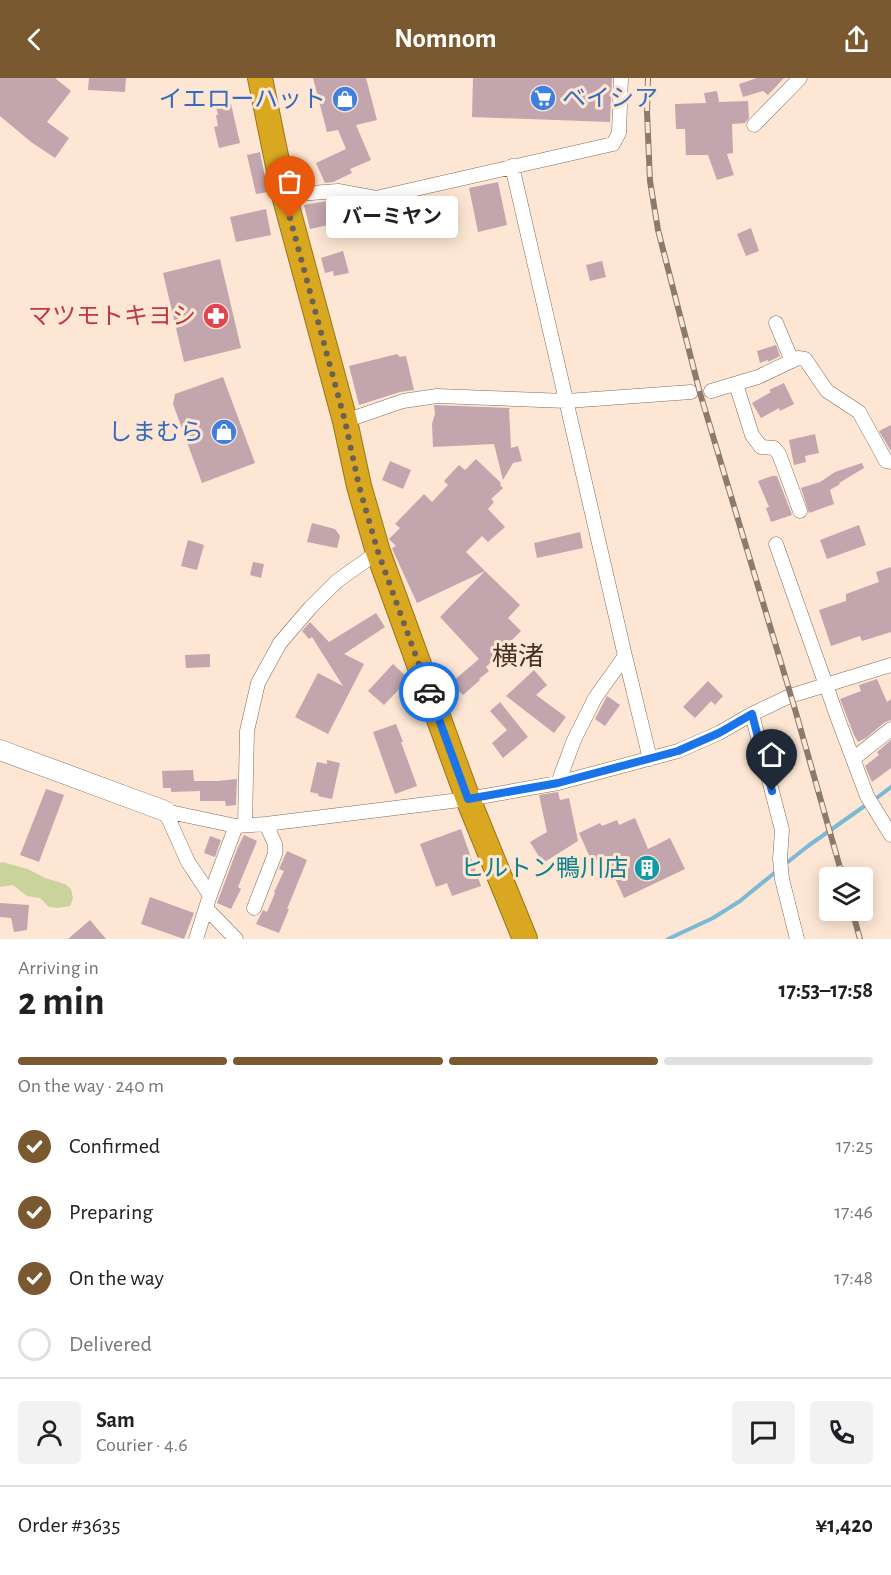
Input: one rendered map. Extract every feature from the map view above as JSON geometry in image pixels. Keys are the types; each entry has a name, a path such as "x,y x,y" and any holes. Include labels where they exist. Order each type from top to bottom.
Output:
{"highway":[{"path":"260,78 284,195 378,552 468,799 525,939"}],"street":[{"path":"284,195 338,191 376,198 613,144 619,133 621,78"},
{"path":"754,125 800,78"},
{"path":"512,166 650,759"},
{"path":"776,323 792,361"},
{"path":"711,391 758,377 798,358 805,359 827,391 859,412 886,461 891,462"},
{"path":"736,384 752,435 761,447 774,448 779,454 800,511"},
{"path":"345,421 403,402 438,396 567,401 690,392"},
{"path":"776,544 825,685 867,796 891,835"},
{"path":"196,939 208,902 241,826 247,730 258,683 280,643 310,608 337,581 378,552"},
{"path":"558,783 574,740 595,698 625,656"},
{"path":"0,750 165,811 241,826 266,824 468,799 558,783 678,751 719,733 790,696 891,665"},
{"path":"752,714 782,830 780,859 782,879 797,939"},
{"path":"853,759 891,729"},
{"path":"165,811 208,902 236,939"},
{"path":"254,908 275,854 275,844 266,824"}],"green space":[{"path":"0,863 28,869 45,878 65,884 71,889 73,898 70,906 49,907 40,898 27,896 13,885 0,887"}],"building":[{"path":"0,78 55,78 71,91 47,122 69,138 55,158 31,142 0,116"},
{"path":"89,78 126,78 125,92 88,90"},
{"name":"イエローハット","path":"313,78 366,78 377,120 356,125 371,160 350,169 352,173 333,182 325,183 316,163 346,149 338,130 327,132"},
{"name":"ベイシア","path":"473,78 612,78 610,122 472,117"},
{"path":"757,78 784,78 768,95 763,91 743,97 739,84"},
{"path":"717,91 719,102 748,101 749,118 745,123 732,124 733,153 727,154 734,175 717,180 708,155 686,155 685,129 676,129 675,104 706,103 704,93"},
{"path":"231,104 240,143 219,148 214,127 218,126 216,107"},
{"path":"260,152 268,192 256,194 247,155"},
{"path":"498,182 507,225 478,232 469,188"},
{"path":"327,201 333,224 310,229 304,205"},
{"path":"367,205 379,207 379,217 368,218"},
{"path":"266,209 271,235 236,242 230,217"},
{"path":"751,228 759,251 746,256 737,234"},
{"path":"343,251 349,273 334,276 333,271 325,273 321,258"},
{"path":"220,259 241,348 184,362 163,273"},
{"path":"602,261 606,277 590,281 586,265"},
{"path":"776,345 780,356 760,363 757,351"},
{"path":"397,354 400,357 406,356 414,390 359,405 349,366"},
{"path":"223,377 255,463 202,483 173,404 175,394"},
{"path":"784,383 794,404 780,411 779,408 761,418 752,403 771,392 769,390"},
{"path":"434,405 511,408 509,409 511,448 518,446 522,461 513,463 503,480 494,444 433,447"},
{"path":"891,425 891,451 879,431"},
{"path":"815,434 819,453 805,456 806,462 794,465 789,440"},
{"path":"476,459 501,483 503,488 491,499 494,502 488,509 505,527 488,542 482,536 466,552 485,571 417,603 392,548 396,546 389,539 400,528 395,524 424,494 432,502 448,485 444,481 459,465 465,470"},
{"path":"390,461 411,470 403,489 382,480"},
{"path":"862,463 864,468 830,490 834,504 809,513 801,488 820,482 835,472"},
{"path":"777,476 792,515 771,522 766,508 769,507 758,481"},
{"path":"312,523 335,529 340,536 337,548 307,542"},
{"path":"859,525 866,545 827,559 820,540"},
{"path":"580,532 583,548 537,558 534,543"},
{"path":"188,540 204,545 197,570 181,566"},
{"path":"253,562 264,564 261,578 250,575"},
{"path":"891,567 891,632 862,641 860,636 831,646 819,610 846,601 846,594 879,582 876,572"},
{"path":"485,571 520,605 508,618 521,631 486,667 489,671 480,680 463,695 459,691 454,696 446,687 479,659 440,617"},
{"path":"376,613 385,627 344,654 364,664 328,734 295,717 318,673 343,686 312,637 309,639 302,631 310,622 329,642"},
{"path":"210,654 210,667 186,668 185,655"},
{"path":"393,664 409,679 384,705 368,691"},
{"path":"534,670 547,685 536,695 566,717 554,733 506,696"},
{"path":"877,679 887,702 891,699 891,720 858,742 840,699 861,691 859,685"},
{"path":"708,681 723,696 715,705 711,701 695,718 683,707"},
{"path":"607,696 620,705 605,726 595,719"},
{"path":"500,702 528,737 503,758 492,743 507,730 490,711"},
{"path":"396,724 417,786 395,794 373,732"},
{"path":"891,740 891,768 872,782 865,766 879,755 877,752"},
{"path":"327,760 340,763 332,799 310,792 317,762 327,764"},
{"path":"193,770 194,781 237,779 236,805 226,806 225,801 200,801 200,791 171,792 171,788 163,788 162,771"},
{"path":"46,789 64,795 39,862 20,855"},
{"path":"558,792 560,800 569,798 578,841 543,863 530,842 547,832 539,795"},
{"path":"635,818 648,849 670,838 685,869 624,898 605,856 592,862 579,833 600,823 602,826 617,820 619,825"},
{"path":"461,829 481,886 452,896 447,883 436,887 420,844"},
{"path":"244,835 257,841 238,887 241,889 231,909 217,903"},
{"path":"210,836 221,840 215,857 204,853"},
{"path":"287,851 307,860 279,933 256,924 263,910 267,912 284,871 279,869"},
{"path":"150,897 194,913 184,939 141,924"},
{"path":"0,903 29,905 27,930 14,932 11,918 0,917"},
{"path":"90,920 106,939 68,939"}],"waterway":[{"path":"878,797 891,787"},
{"path":"784,865 866,805"},
{"path":"668,939 713,918 740,901 778,870"}],"railway":[{"path":"648,78 650,181 658,230 700,393 840,867"},
{"path":"855,921 860,939"}],"way so far":[{"path":"290,218 378,552 429,692"}],"place":[{"name":"ベイシア","path":"543,98"},
{"name":"イエローハット","path":"345,99"},
{"name":"バーミヤン","path":"290,218"},
{"name":"マツモトキヨシ","path":"216,316"},
{"name":"しまむら","path":"224,432"},
{"name":"ヒルトン鴨川店","path":"647,868"}],"district":[{"name":"横渚","path":"518,656"}],"route":[{"path":"429,692 468,799 558,783 678,751 719,733 752,714 772,791"}]}
